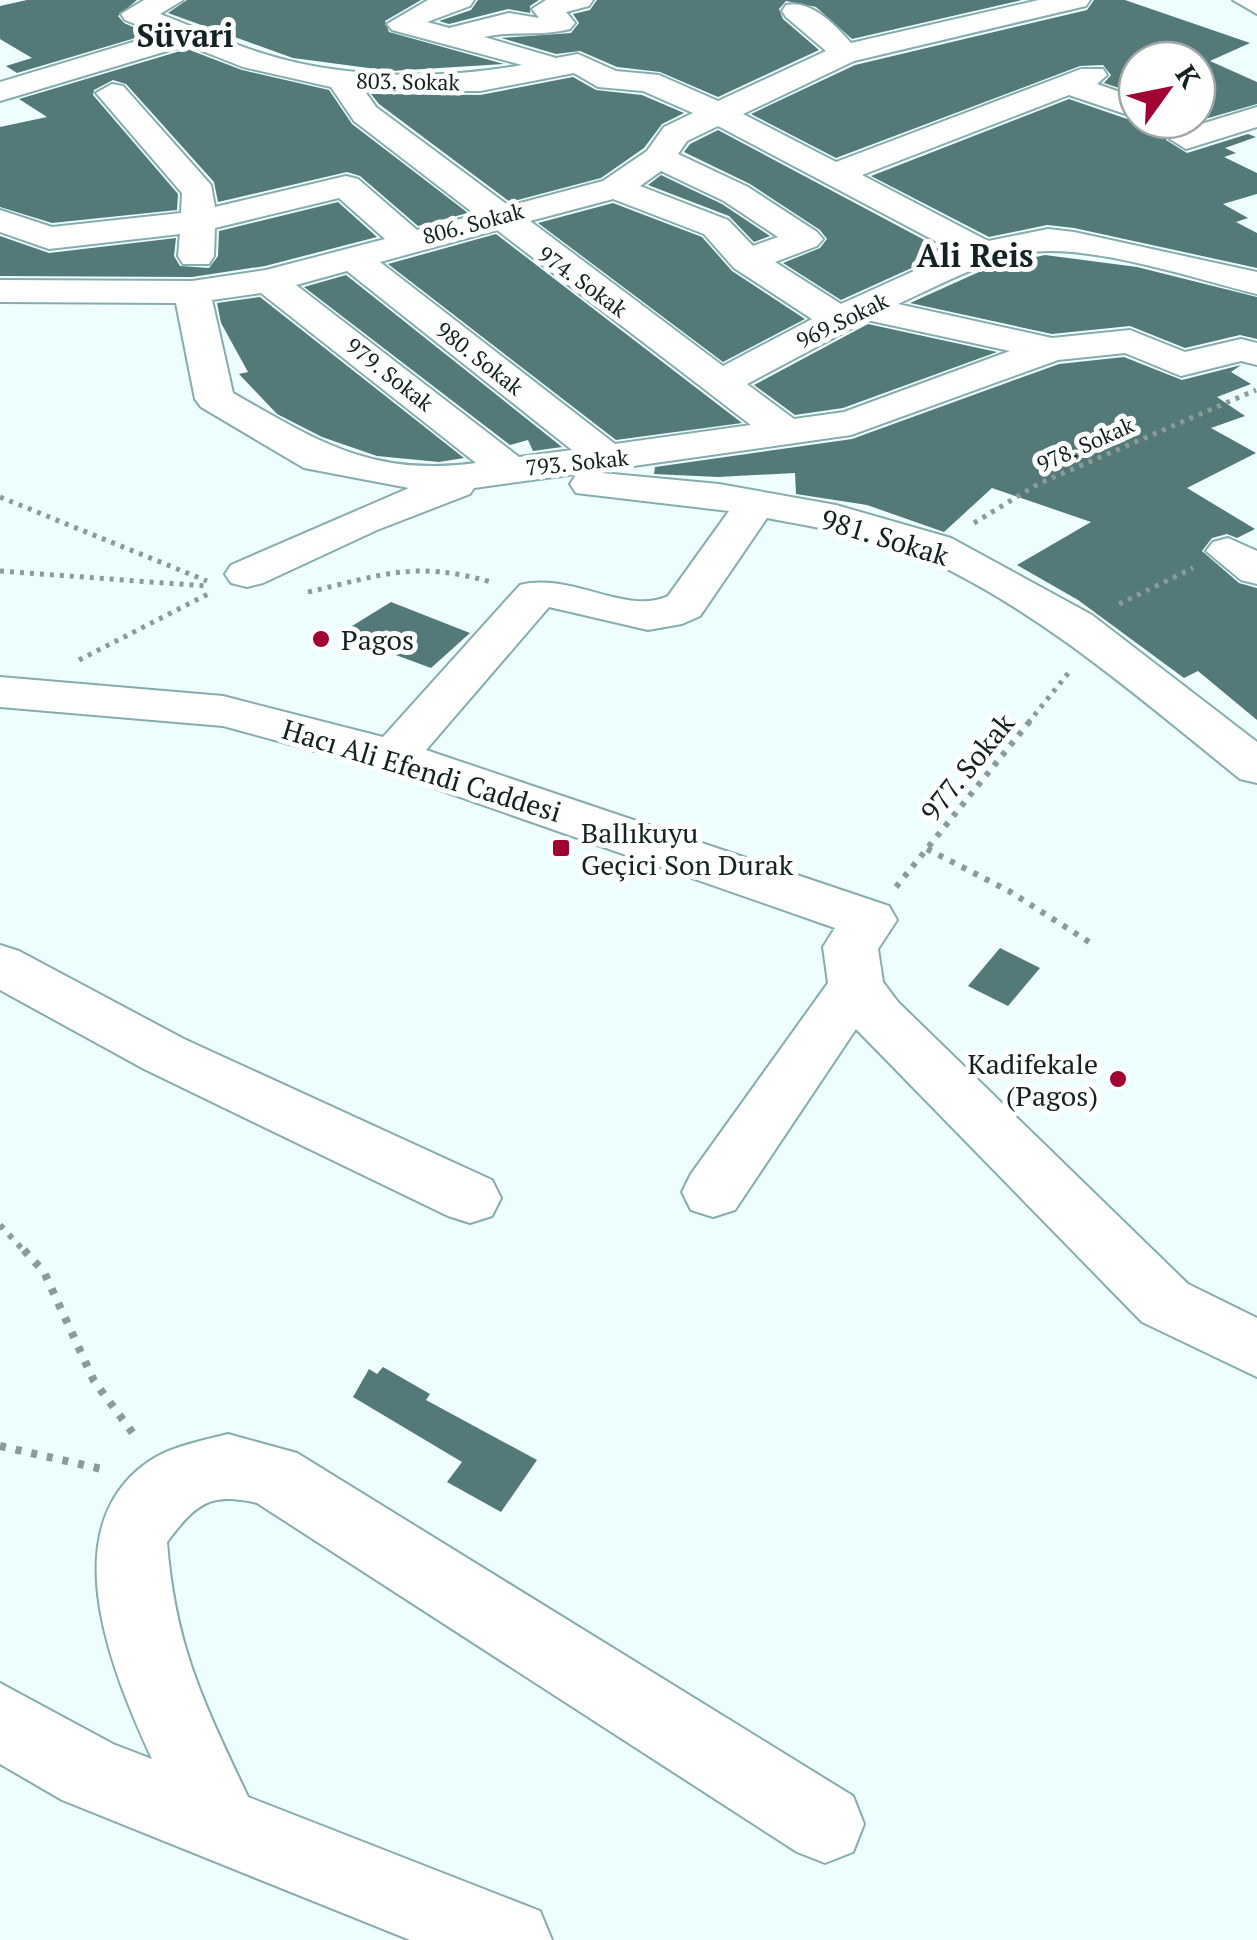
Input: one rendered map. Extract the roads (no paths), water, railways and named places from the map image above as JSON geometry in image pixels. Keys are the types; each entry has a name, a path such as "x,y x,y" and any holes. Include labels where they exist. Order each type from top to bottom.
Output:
{"street":[{"name":"803. Sokak","path":"168,0 135,14 254,62 342,80 480,82 578,63 608,80 648,82 716,112 984,253"},
{"path":"460,0 432,8 402,24 561,66"},
{"path":"448,37 508,22 532,28 560,23 546,9 579,0"},
{"name":"806. Sokak","path":"0,291 268,281 407,240 615,188 659,158 675,134 844,54 1076,0"},
{"path":"1247,0 1257,5"},
{"path":"796,11 824,30 844,54"},
{"path":"0,92 189,35"},
{"path":"80,68 110,91 200,192 200,221"},
{"name":"974. Sokak","path":"342,80 365,114 496,217 788,434"},
{"path":"832,176 1081,80 1117,99"},
{"path":"1217,129 1257,117"},
{"path":"1188,140 1215,158"},
{"path":"659,158 736,194 805,239 747,260"},
{"path":"0,220 49,238 200,221 346,186 407,240"},
{"path":"615,188 716,227 747,260 851,314 1052,350 1130,341 1181,364 1241,350 1257,354"},
{"name":"793. Sokak","path":"200,221 192,283 215,399 319,458 377,473 477,476 850,423 1052,350"},
{"name":"969.Sokak","path":"722,382 851,314 984,253 1044,239 1257,283"},
{"name":"980. Sokak","path":"352,256 609,459"},
{"name":"979. Sokak","path":"268,281 366,353 477,476"},
{"path":"366,353 443,330"},
{"path":"247,574 362,520 477,476"},
{"name":"981. Sokak","path":"477,476 664,490 756,504 836,518 936,547 1086,632 1257,767"},
{"path":"394,756 536,594 558,590 638,618 668,617 684,606 756,504"},
{"name":"Hacı Ali Efendi Caddesi","path":"0,692 223,711 394,756 870,920 850,947 856,986"},
{"path":"0,965 164,1054 470,1198"},
{"path":"713,1192 856,986 878,1017 1164,1303 1257,1349"},
{"path":"220,1826 159,1690 136,1606 132,1542 142,1518 171,1485 228,1465 273,1474 825,1824"},
{"path":"0,1721 88,1773 510,1940"}],"place":[{"name":"Pagos","path":"321,639"},
{"name":"Ballıkuyu Geçici Son Durak","path":"561,848"},
{"name":"Kadifekale (Pagos)","path":"1118,1079"}],"district":[{"name":"Süvari","path":"185,35"},
{"name":"Ali Reis","path":"975,255"}]}
